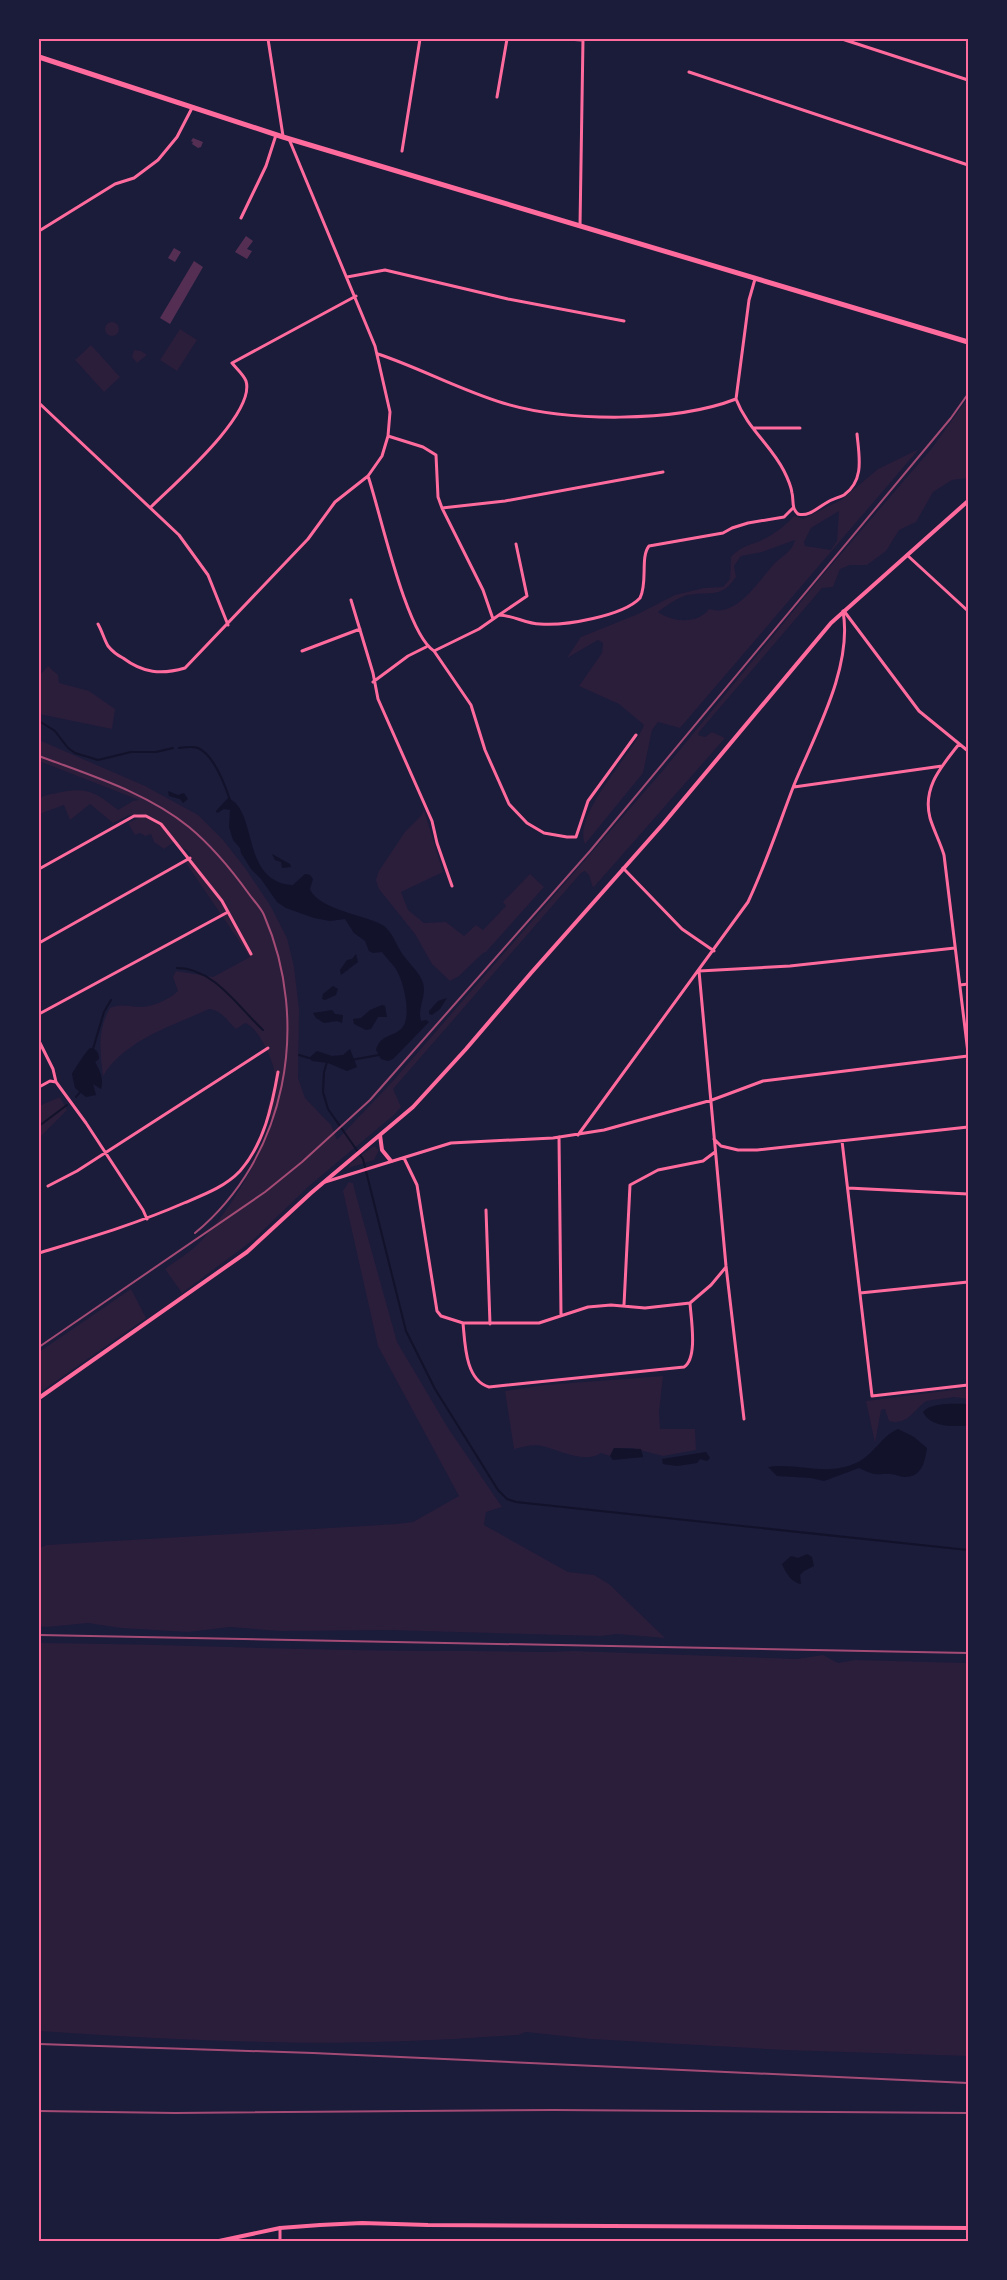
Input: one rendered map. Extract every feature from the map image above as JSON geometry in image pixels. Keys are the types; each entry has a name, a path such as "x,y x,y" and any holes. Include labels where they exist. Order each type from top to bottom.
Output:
{"highway":[{"path":"39,56 276,135 968,342"}],"street":[{"path":"268,39 283,137"},
{"path":"402,151 420,39"},
{"path":"497,97 507,39"},
{"path":"566,39 583,39 580,226"},
{"path":"842,39 968,80"},
{"path":"689,72 968,165"},
{"path":"39,232 115,184 134,178 158,160 177,136 192,107"},
{"path":"241,218 266,166 276,135"},
{"path":"98,624 107,644 113,651 138,669 155,673 185,668 308,539 334,502 368,476 382,456 388,436 390,412 377,354 356,296 321,219 289,139"},
{"path":"347,277 385,270 508,299 624,321"},
{"path":"755,279 746,320 736,399 741,412 783,468 792,493 793,508 798,514 805,515 841,496 854,485 860,468 857,434"},
{"path":"151,507 206,453 228,427 242,406 246,392 246,381 232,363 356,296"},
{"path":"377,354 502,403 540,413 586,416 638,416 713,408 736,399"},
{"path":"39,403 151,507 179,536 208,575 228,625"},
{"path":"752,428 800,428"},
{"path":"388,436 424,447 436,455 438,497 483,590 493,619"},
{"path":"442,508 505,501 663,472"},
{"path":"368,476 377,502 398,582 426,646 434,651 471,705 476,716 485,750 509,804 527,823 544,833 574,838 578,834 582,813 588,801 636,735"},
{"path":"39,1398 247,1252 348,1161 413,1107 466,1050 843,610 968,501"},
{"path":"499,616 505,615 528,623 541,625 558,624 615,612 640,598 644,587 645,554 649,546 723,533 748,523 784,517 793,508"},
{"path":"434,651 479,629 527,596 516,544"},
{"path":"907,555 968,611"},
{"path":"351,600 373,673 373,682 378,699 432,821 437,843 452,886"},
{"path":"843,610 919,710 968,751"},
{"path":"578,1135 748,902 762,871 836,681 845,642 846,624 843,610"},
{"path":"302,651 360,629"},
{"path":"373,682 408,656 426,646"},
{"path":"324,1182 451,1143 578,1135 712,1100 763,1082 968,1054 944,855 940,839 931,820 928,804 932,783 942,766 960,744"},
{"path":"794,787 942,766"},
{"path":"39,869 134,816 146,816 161,824 190,858 228,912 251,954"},
{"path":"39,942 190,858"},
{"path":"623,868 682,929 714,951"},
{"path":"39,1014 228,912"},
{"path":"699,971 790,966 955,948"},
{"path":"699,971 726,1266 744,1419"},
{"path":"960,985 968,984"},
{"path":"39,1040 53,1070 56,1082 86,1123 147,1219"},
{"path":"48,1186 268,1048"},
{"path":"39,1253 112,1232 147,1219 208,1193 226,1182 241,1170 261,1137 272,1105 278,1072"},
{"path":"39,1087 50,1081 56,1082"},
{"path":"714,1138 720,1146 738,1150 757,1150 968,1128"},
{"path":"380,1135 382,1150 391,1161"},
{"path":"559,1137 561,1315"},
{"path":"842,1141 872,1396 968,1384"},
{"path":"624,1305 630,1185 658,1170 703,1161 715,1152"},
{"path":"404,1158 417,1185 437,1311 441,1316 463,1323 539,1323 588,1307 624,1305 645,1308 690,1303 711,1285 726,1266"},
{"path":"848,1188 968,1194"},
{"path":"486,1210 490,1324"},
{"path":"860,1293 968,1282"},
{"path":"463,1323 469,1364 480,1383 489,1387 684,1367 689,1364 692,1346 690,1303"},
{"path":"219,2241 280,2228 362,2223 421,2225 968,2228"},
{"path":"280,2228 280,2241"}],"shaded area":[{"path":"112,322 117,324 119,329 117,334 112,336 107,334 105,329 107,324"},
{"path":"180,329 197,340 177,371 160,360"},
{"path":"91,345 120,377 104,392 75,360"},
{"path":"134,350 141,351 147,355 137,363 132,357"},
{"path":"968,398 968,478 952,480 933,492 916,522 899,530 886,551 867,565 850,565 840,569 833,587 822,588 698,735 705,737 712,732 725,738 593,888 589,875 585,871 581,873 393,1089 401,1107 395,1114 309,1186 253,1240 182,1293 165,1269 194,1248 214,1227 252,1168 274,1120 266,1113 275,1078 273,1064 260,1038 250,1026 245,1023 236,1029 221,1014 209,1009 136,1043 112,1063 103,1076 100,1050 101,1033 110,1008 148,1006 159,1003 178,991 173,977 176,971 213,977 250,957 186,863 192,859 189,852 174,842 164,849 154,842 151,834 145,836 140,833 135,835 128,823 138,818 140,814 129,815 113,823 90,804 70,820 64,805 39,814 39,799 67,791 90,792 118,810 133,801 139,800 39,761 39,740 145,786 198,815 223,840 245,868 270,905 287,938 294,967 299,1009 298,1078 305,1098 331,1125 337,1140 393,1081 665,768 822,576 932,448"},
{"path":"919,449 680,728 658,722 652,730 643,773 585,844 583,832 587,817 595,801 644,725 619,704 579,686 602,653 603,643 598,640 567,658 581,637 638,614 675,595 704,588 723,587 730,579 731,557 735,553 743,547 761,541 774,533 794,516 803,519 841,500 878,469","holes":["839,511 837,541 831,550 805,546 804,542 811,528","795,540 789,550 754,588 738,603 729,608 709,609 698,618 691,620 677,620 658,612 684,596 715,593 725,589 736,577 734,566 741,556 762,552"]},
{"path":"48,666 58,675 59,683 89,691 115,709 112,729 39,714 39,676"},
{"path":"168,791 178,795 184,793 188,799 183,803 180,799 169,796"},
{"path":"228,798 238,805 244,817 257,860 265,872 276,881 293,885 305,874 310,875 313,879 310,889 323,902 384,926 419,975 424,988 420,1011 421,1021 426,1020 429,1022 393,1059 388,1061 381,1059 376,1050 384,1038 399,1031 405,1023 406,1000 400,976 396,969 382,952 373,953 369,951 365,941 354,933 345,919 330,921 314,918 286,908 277,902 261,879 251,869 240,848 233,840 229,827 230,810 224,809 217,813 216,811"},
{"path":"424,810 443,872 401,892 408,910 424,923 446,922 464,936 476,925 483,930 506,906 503,902 530,874 544,887 486,952 459,976 450,981 432,964 415,934 379,889 376,880 379,871 405,832 421,816"},
{"path":"272,854 290,864 291,867 282,868 281,862 275,860"},
{"path":"356,954 358,962 341,975 340,970 347,960 352,959"},
{"path":"333,986 338,989 336,995 325,1000 322,999 323,994"},
{"path":"447,998 440,1009 432,1015 429,1014 429,1011 438,1001"},
{"path":"382,1005 385,1006 387,1017 378,1017 371,1029 366,1030 354,1024 353,1019 361,1018 370,1010"},
{"path":"332,1010 335,1014 343,1015 342,1023 337,1021 324,1023 316,1018 313,1013"},
{"path":"90,1048 96,1050 99,1055 99,1059 95,1062 101,1075 102,1085 101,1089 93,1084 96,1095 86,1097 75,1088 72,1074"},
{"path":"350,1049 357,1067 347,1071 328,1063 312,1061 309,1058 317,1051 332,1056 343,1055"},
{"path":"60,1097 67,1110 39,1138 39,1106"},
{"path":"374,1146 379,1150 374,1160 348,1168 351,1163"},
{"path":"349,1182 353,1183 397,1342 448,1428 502,1507 486,1512 484,1525 568,1572 594,1575 609,1584 665,1638 617,1634 600,1636 388,1630 281,1631 230,1627 188,1632 121,1628 88,1623 39,1626 39,1548 47,1545 397,1524 413,1522 459,1496 378,1346 343,1191"},
{"path":"131,1289 146,1318 39,1393 39,1352"},
{"path":"663,1376 659,1412 660,1429 695,1429 696,1450 663,1456 632,1448 614,1448 610,1456 601,1453 594,1456 579,1457 539,1445 514,1449 505,1391 545,1385"},
{"path":"968,1388 968,1399 954,1397 926,1401 910,1416 901,1421 889,1421 885,1409 881,1410 875,1443 866,1401"},
{"path":"968,1404 968,1426 943,1425 931,1421 923,1412 938,1405"},
{"path":"898,1429 914,1437 927,1448 922,1467 911,1476 874,1474 859,1468 824,1481 811,1478 777,1476 768,1467 789,1466 834,1469 845,1467 862,1460 887,1436"},
{"path":"614,1448 641,1449 643,1457 613,1460 610,1456"},
{"path":"706,1452 710,1458 707,1461 700,1459 697,1463 677,1466 663,1464 662,1459"},
{"path":"807,1554 812,1557 814,1566 800,1575 801,1584 797,1583 787,1574 782,1564 791,1556 798,1558"},
{"path":"39,1643 363,1650 573,1651 797,1659 823,1655 838,1663 855,1660 968,1663 968,2056 784,2050 591,2039 526,2032 518,2035 435,2040 316,2043 177,2039 39,2031"}],"building":[{"path":"193,138 203,142 201,147 198,148 192,144"},
{"path":"246,236 253,241 247,249 252,251 247,259 235,252"},
{"path":"174,248 181,252 175,262 168,258"},
{"path":"194,261 203,267 170,324 160,318"}],"waterway":[{"path":"39,721 55,731 68,748 75,753 98,760 131,752 156,752 173,748"},
{"path":"179,748 196,747 209,757 218,771 230,800"},
{"path":"177,968 203,974 225,990 263,1030"},
{"path":"93,1049 104,1012 111,1000"},
{"path":"299,1055 309,1058"},
{"path":"351,1060 379,1055"},
{"path":"327,1062 324,1072 323,1092 328,1109 363,1159 406,1331 435,1389 498,1490 507,1499 516,1502 968,1550"},
{"path":"76,1097 80,1092"},
{"path":"39,1126 67,1105"}],"railway":[{"path":"39,1347 265,1192 302,1162 370,1100 590,851 951,418 968,394"},
{"path":"39,756 136,794 189,827 221,858 261,910 278,957 286,1000 287,1043 282,1086 270,1127 251,1166 226,1202 195,1233"},
{"path":"39,1635 968,1653"},
{"path":"39,2044 313,2053 968,2083"},
{"path":"39,2111 175,2113 554,2110 968,2113"}]}
